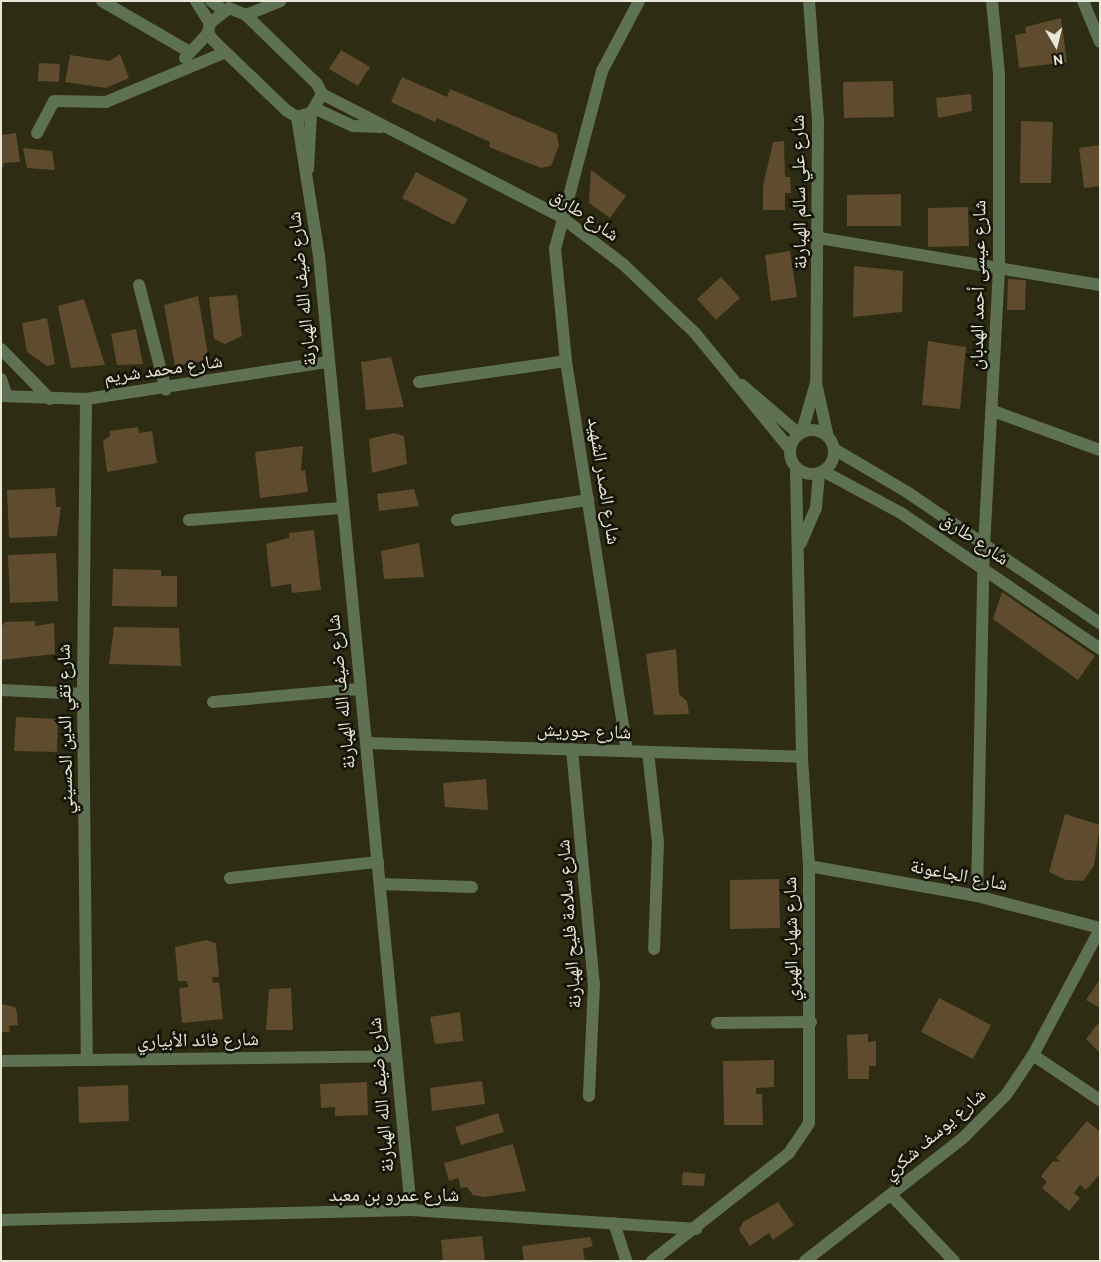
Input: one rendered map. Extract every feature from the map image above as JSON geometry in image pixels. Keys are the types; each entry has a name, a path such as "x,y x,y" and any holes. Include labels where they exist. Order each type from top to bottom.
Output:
{"street":[{"path":"102,1 188,51"},
{"path":"196,1 209,28 224,52 297,116 314,111 322,94"},
{"path":"211,1 223,10 246,15 280,1"},
{"name":"شارع الصدر الشهيد","path":"627,751 554,275 561,216 602,71 639,1"},
{"name":"شارع علي سالم الهبارنة","path":"809,1 818,122 816,383 828,436"},
{"name":"شارع عيسى أحمد الهدبان","path":"977,896 986,569 984,546 994,411 999,267 999,74 992,1"},
{"path":"1082,2 1100,42"},
{"path":"179,69 188,51 223,10"},
{"name":"شارع طارق","path":"246,15 322,94 355,108 381,127 561,216 659,297 735,379 790,449"},
{"path":"37,133 54,101 98,104 224,52"},
{"name":"شارع طارق","path":"314,111 353,126 381,127"},
{"name":"شارع ضيف الله الهبارنة","path":"314,111 308,169 358,689 366,742 381,884 395,1056 411,1210"},
{"name":"شارع ضيف الله الهبارنة","path":"297,116 299,146 308,169"},
{"path":"818,238 1100,285"},
{"path":"139,285 166,390"},
{"path":"1,349 50,399"},
{"path":"419,382 566,361"},
{"name":"شارع محمد شريم","path":"4,396 86,399 166,390 328,362"},
{"path":"1,379 4,396"},
{"name":"شارع طارق","path":"735,379 801,433"},
{"name":"شارع علي سالم الهبارنة","path":"801,433 816,383"},
{"name":"شارع تقي الدين الحسيني","path":"86,399 82,694 87,1060"},
{"path":"994,411 1100,450"},
{"path":"816,430 828,436 834,449 832,462 821,472 796,468 790,449 801,433 816,430"},
{"name":"شارع طارق","path":"834,449 907,492 1100,623"},
{"name":"شارع شهاب الهبري","path":"652,1261 696,1229 789,1154 805,1134 811,1022 809,866 802,757 801,543 796,516 796,468"},
{"name":"شارع طارق","path":"821,472 901,513 986,569 1100,649"},
{"name":"شارع شهاب الهبري","path":"801,543 816,508 821,472"},
{"path":"457,520 588,500"},
{"path":"189,520 341,508"},
{"path":"214,702 358,689"},
{"path":"1,690 82,694"},
{"name":"شارع جوريش","path":"366,742 802,757"},
{"name":"شارع سلامة فليح الهبارنة","path":"572,749 593,965 589,1096"},
{"path":"648,752 658,842 654,949"},
{"path":"230,878 378,862"},
{"name":"شارع الجاعونة","path":"809,866 977,896 1100,928"},
{"path":"381,884 472,887"},
{"name":"شارع يوسف شكري","path":"805,1261 892,1195 977,1125 1006,1095 1033,1056 1100,928"},
{"path":"717,1023 811,1022"},
{"name":"شارع فائد الأبياري","path":"1,1061 395,1056"},
{"path":"1033,1056 1100,1100"},
{"path":"892,1195 954,1261"},
{"name":"شارع عمرو بن معبد","path":"1,1220 411,1210 696,1229"},
{"path":"614,1223 626,1261"}],"building":[{"path":"1061,18 1067,62 1019,68 1015,35 1026,33 1025,27"},
{"path":"341,50 370,67 358,86 329,69"},
{"path":"120,54 129,78 106,88 65,82 70,55 110,61"},
{"path":"39,63 60,64 59,82 38,81"},
{"path":"402,77 447,97 450,89 557,134 559,146 551,166 541,168 489,147 490,142 437,118 435,122 391,102"},
{"path":"893,81 894,117 844,118 843,82"},
{"path":"971,94 972,111 938,118 936,98"},
{"path":"1021,121 1053,122 1051,183 1020,183"},
{"path":"16,133 20,162 4,163 1,172 1,135"},
{"path":"784,141 785,177 790,177 791,193 785,193 785,210 763,210 763,186 773,142"},
{"path":"1100,145 1100,186 1084,188 1079,148"},
{"path":"23,148 52,151 55,170 27,168"},
{"path":"591,170 626,196 610,218 589,203"},
{"path":"416,172 468,199 454,225 402,198"},
{"path":"901,194 901,226 847,226 847,195"},
{"path":"968,207 969,246 928,247 928,208"},
{"path":"790,251 797,297 771,301 765,255"},
{"path":"854,266 903,271 902,312 853,317"},
{"path":"721,277 740,298 716,320 697,299"},
{"path":"1008,279 1026,280 1025,310 1007,310"},
{"path":"237,295 242,336 225,344 214,339 209,297"},
{"path":"198,296 209,360 175,366 164,305"},
{"path":"84,299 105,365 71,368 58,306"},
{"path":"47,318 55,364 47,366 27,352 22,323"},
{"path":"136,329 143,364 117,365 111,334"},
{"path":"928,341 966,347 960,409 922,405"},
{"path":"391,357 404,407 366,410 361,362"},
{"path":"138,427 139,433 152,431 157,463 107,472 103,441 110,436 110,431"},
{"path":"394,433 404,436 407,464 372,473 369,439"},
{"path":"303,446 301,471 305,470 308,492 260,498 255,452"},
{"path":"55,488 56,507 61,507 57,536 9,538 7,490"},
{"path":"414,489 419,506 379,511 377,494"},
{"path":"314,530 321,590 292,593 291,584 271,587 266,544 289,538 289,533"},
{"path":"419,543 424,577 384,579 381,551"},
{"path":"56,553 58,601 10,603 8,555"},
{"path":"113,569 161,570 161,576 177,576 177,607 112,606"},
{"path":"1002,592 1095,656 1078,680 993,619"},
{"path":"35,621 35,626 54,623 55,654 1,660 1,627 5,622"},
{"path":"114,627 179,628 181,666 109,664"},
{"path":"676,649 679,694 687,701 689,714 654,715 646,654"},
{"path":"16,717 58,719 57,752 14,751"},
{"path":"486,779 488,810 445,807 443,783"},
{"path":"1065,814 1100,825 1094,866 1083,881 1066,880 1049,872"},
{"path":"779,879 780,928 730,929 730,880"},
{"path":"206,940 216,943 219,977 212,977 213,983 219,982 223,1019 182,1023 179,988 188,987 187,981 178,981 175,947"},
{"path":"1100,979 1100,1008 1086,1000"},
{"path":"291,988 293,1030 266,1030 269,989"},
{"path":"939,998 991,1025 973,1059 921,1032"},
{"path":"1,1004 15,1007 17,1013 18,1025 9,1026 10,1032 1,1032"},
{"path":"460,1012 463,1041 435,1044 430,1017"},
{"path":"1100,1021 1100,1053 1086,1039"},
{"path":"868,1034 868,1042 876,1041 876,1066 869,1066 869,1079 848,1079 847,1035"},
{"path":"774,1060 774,1087 756,1088 756,1094 762,1094 763,1125 724,1125 723,1061"},
{"path":"482,1081 485,1104 432,1111 430,1088"},
{"path":"367,1082 368,1115 335,1116 335,1107 321,1108 320,1084"},
{"path":"128,1085 129,1121 79,1123 78,1087"},
{"path":"498,1113 504,1132 461,1145 455,1127"},
{"path":"1087,1121 1100,1132 1100,1174 1086,1190 1080,1185 1074,1193 1080,1198 1069,1211 1042,1188 1047,1182 1041,1176 1053,1161 1061,1162 1056,1158"},
{"path":"513,1144 526,1191 484,1197 473,1195 467,1187 461,1188 458,1178 449,1181 444,1163"},
{"path":"683,1172 705,1174 704,1186 682,1185"},
{"path":"778,1202 794,1225 773,1240 769,1233 750,1246 739,1230 743,1222"},
{"path":"482,1236 485,1261 443,1261 441,1240"},
{"path":"590,1237 593,1246 583,1249 585,1261 524,1261 522,1246"}]}
